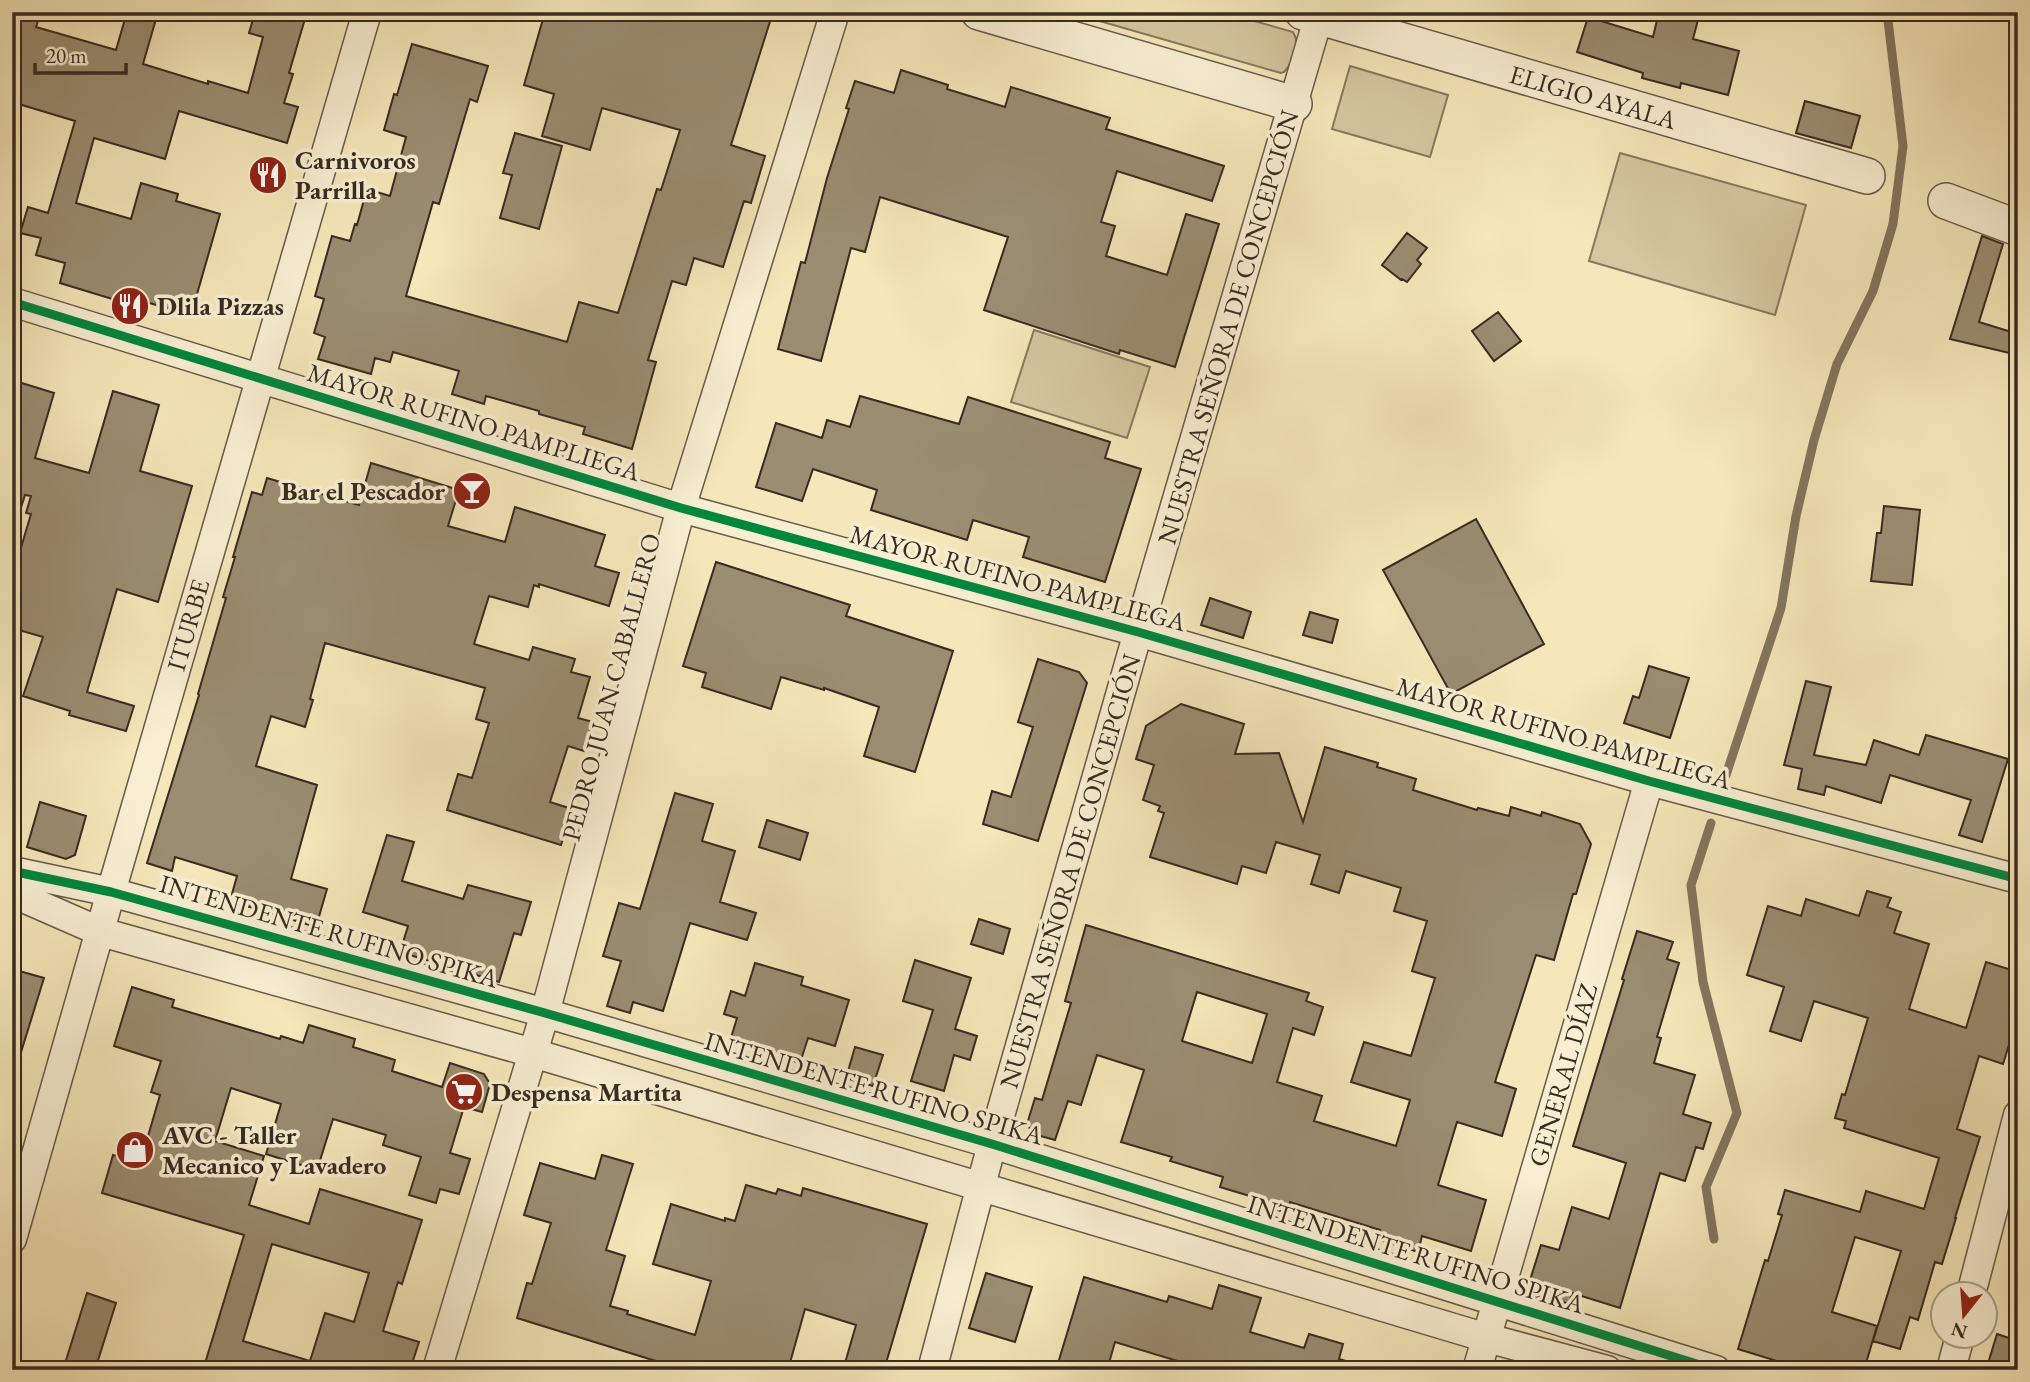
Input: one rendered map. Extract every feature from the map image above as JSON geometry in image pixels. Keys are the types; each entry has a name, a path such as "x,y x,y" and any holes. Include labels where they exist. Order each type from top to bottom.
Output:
{"street":[{"name":"ITURBE","path":"12,1239 367,12"},
{"name":"PEDRO JUAN CABALLERO","path":"436,1370 545,1013 681,508 835,12"},
{"path":"979,12 1294,104"},
{"name":"NUESTRA SEÑORA DE CONCEPCIÓN","path":"932,1370 992,1144 1138,632 1294,104 1314,14"},
{"name":"ELIGIO AYALA","path":"1314,14 1867,176"},
{"path":"1946,201 2018,228"},
{"name":"MAYOR RUFINO PAMPLIEGA","path":"12,302 681,508 1138,632 1649,781 2018,879"},
{"name":"GENERAL DÍAZ","path":"1478,1370 1649,781"},
{"name":"INTENDENTE RUFINO SPIKA","path":"12,872 111,892 545,1013 992,1144 1716,1370"},
{"path":"12,893 101,932 533,1053 1487,1338 1607,1370"},
{"path":"1975,1280 2018,1115"},
{"path":"1951,1370 1956,1350"}],"shaded area":[{"path":"1068,12 1222,12 1293,32 1296,48 1291,63 1281,73"},
{"path":"1350,66 1448,95 1430,157 1332,129"},
{"path":"1620,153 1806,205 1775,315 1589,261"},
{"path":"1034,330 1150,367 1127,438 1011,402"}],"building":[{"path":"127,12 158,12 143,64 248,93 263,37 249,33 255,12 307,12 289,73 293,74 284,103 298,107 287,143 179,111 165,159 94,138 76,203 131,219 141,183 178,194 176,201 220,214 191,315 146,302 145,309 60,283 65,263 36,255 41,238 20,233 28,207 48,213 75,121 12,102 17,86 12,85 12,13 38,21 36,27 116,50"},
{"path":"545,12 773,12 731,145 765,156 751,203 744,201 723,267 694,258 686,285 672,281 648,360 656,362 632,449 583,434 585,427 539,414 539,411 486,396 484,404 452,394 459,371 393,352 390,362 375,358 371,374 318,359 325,337 314,333 324,299 315,296 332,236 350,241 367,189 390,196 406,137 384,130 412,44 488,66 477,102 470,99 439,204 433,202 406,296 567,342 579,302 618,313 657,189 661,190 680,130 602,108 590,150 542,136 554,94 524,85"},
{"path":"1659,12 1700,12 1693,39 1739,51 1728,95 1681,83 1680,88 1642,78 1643,73 1577,52 1588,17 1653,37"},
{"path":"901,70 948,85 947,89 1005,107 1011,87 1110,118 1106,129 1224,166 1212,201 1117,171 1101,222 1115,226 1106,256 1167,275 1186,214 1219,224 1175,367 1120,350 1119,354 984,310 1008,237 880,197 865,252 851,248 821,361 778,349 801,262 805,263 855,81 894,93"},
{"path":"1805,101 1860,116 1851,148 1796,133"},
{"path":"515,133 562,146 539,229 500,218 512,175 503,173"},
{"path":"1407,233 1427,248 1417,260 1421,264 1407,282 1382,265"},
{"path":"1982,236 2003,244 1979,322 2018,334 2018,355 1950,339"},
{"path":"1498,312 1521,341 1494,361 1472,331"},
{"path":"12,380 54,393 35,458 89,473 113,391 159,405 140,471 192,486 158,602 117,589 87,692 134,706 126,731 69,715 70,711 23,696 43,637 12,628 12,578 31,514 26,513 31,496 25,495 19,514 12,513"},
{"path":"860,396 959,424 968,397 1110,442 1105,458 1141,469 1105,582 1023,557 1029,537 973,520 967,540 871,510 877,490 813,469 802,501 756,487 776,423 822,438 827,420 850,427"},
{"path":"371,463 459,490 448,526 505,542 515,507 605,535 595,566 619,573 609,606 539,584 539,587 534,585 528,607 489,596 474,644 529,660 533,647 575,659 571,672 590,677 578,718 593,722 584,751 568,746 550,802 572,809 561,845 447,810 458,774 472,778 489,723 476,719 485,688 325,643 305,727 271,716 256,766 317,785 291,879 327,889 316,927 230,901 237,876 175,857 172,871 147,863 199,695 252,492 262,495 267,478 359,505"},
{"path":"1884,506 1920,510 1912,585 1871,581 1877,533 1881,533"},
{"path":"1476,519 1544,644 1451,694 1383,570"},
{"path":"716,562 850,605 846,616 953,651 915,772 864,756 879,707 781,677 771,709 702,687 706,673 683,666"},
{"path":"1210,598 1251,612 1243,638 1201,625"},
{"path":"1310,612 1338,620 1332,643 1303,635"},
{"path":"1038,659 1079,672 1087,683 1038,841 983,824 992,791 1011,797 1033,727 1018,722"},
{"path":"1649,666 1689,678 1670,738 1624,723 1633,696 1639,698"},
{"path":"1806,681 1831,687 1814,755 1866,765 1874,740 1919,755 1926,735 2008,759 1982,842 1959,835 1971,800 1890,775 1881,803 1826,786 1824,795 1798,789 1802,769 1784,765"},
{"path":"1181,704 1244,724 1235,754 1279,753 1303,822 1325,747 1378,763 1377,767 1416,779 1413,790 1477,810 1478,808 1509,816 1511,807 1541,816 1542,812 1580,824 1591,844 1576,894 1573,894 1554,960 1536,955 1495,1082 1516,1089 1502,1136 1457,1122 1438,1185 1486,1200 1471,1251 1422,1236 1418,1252 1377,1239 1380,1230 1290,1202 1287,1213 1261,1205 1263,1200 1220,1187 1223,1177 1170,1161 1172,1157 1121,1142 1144,1070 1097,1055 1081,1105 1068,1101 1055,1140 1033,1134 1027,1124 1035,1098 1042,1100 1071,1003 1065,1001 1086,925 1309,993 1306,1001 1323,1007 1314,1035 1293,1028 1277,1082 1322,1096 1314,1121 1396,1146 1410,1100 1351,1082 1364,1042 1411,1056 1435,978 1412,971 1427,921 1394,911 1401,888 1346,871 1339,893 1311,884 1320,855 1276,842 1266,873 1242,866 1237,884 1150,857 1164,813 1158,811 1160,806 1143,800 1154,765 1136,759 1146,726","holes":["1197,992 1267,1014 1252,1063 1182,1041"]},
{"path":"675,793 713,804 702,841 735,851 720,902 756,913 747,940 690,923 663,1011 633,1002 630,1013 607,1006 621,961 603,956 619,903 640,909"},
{"path":"40,802 86,816 75,855 66,859 27,847"},
{"path":"767,820 808,833 800,860 759,847"},
{"path":"387,835 414,842 402,881 463,899 468,885 531,902 521,935 514,933 499,982 400,952 408,926 363,912"},
{"path":"1867,891 1891,898 1887,907 1901,912 1894,933 1929,944 1909,1009 1966,1028 1986,962 2018,972 2018,1016 2003,1064 1979,1056 1957,1129 1980,1137 1942,1264 1935,1262 1918,1320 1910,1317 1900,1349 1873,1341 1901,1251 1855,1237 1832,1312 1877,1326 1864,1370 1806,1370 1738,1349 1765,1260 1768,1261 1782,1215 1778,1214 1785,1190 1860,1212 1866,1191 1924,1209 1939,1158 1844,1128 1846,1121 1835,1118 1842,1094 1845,1095 1868,1018 1814,1001 1801,1041 1770,1031 1784,987 1747,975 1768,906 1801,916 1806,899 1859,916"},
{"path":"979,919 1010,929 1003,954 971,944"},
{"path":"1637,931 1673,942 1667,959 1679,963 1657,1037 1661,1038 1654,1063 1695,1075 1683,1114 1711,1123 1703,1149 1696,1147 1685,1181 1660,1173 1620,1308 1572,1293 1569,1304 1556,1300 1555,1302 1526,1293 1541,1245 1559,1250 1572,1207 1609,1219 1626,1163 1573,1146"},
{"path":"915,960 971,978 955,1029 977,1036 970,1060 954,1055 944,1091 911,1081 933,1010 903,1001"},
{"path":"755,963 803,977 801,985 849,1000 835,1046 808,1038 800,1063 730,1041 737,1018 724,1014 731,991 745,996"},
{"path":"12,969 44,978 18,1062 12,1061"},
{"path":"132,987 174,1000 172,1007 280,1039 281,1036 303,1043 309,1025 355,1039 353,1047 395,1060 392,1071 442,1087 450,1063 484,1074 490,1084 482,1112 464,1107 450,1153 470,1159 459,1194 440,1189 436,1203 409,1195 421,1157 383,1145 386,1135 333,1119 317,1170 266,1154 281,1104 231,1088 215,1141 264,1156 249,1205 309,1224 320,1189 422,1220 402,1284 398,1282 383,1331 419,1342 410,1370 203,1370 244,1235 102,1193 113,1155 122,1157 128,1137 146,1143 160,1095 151,1092 161,1061 114,1046","holes":["272,1244 369,1273 354,1322 325,1313 310,1361 243,1341"]},
{"path":"855,1047 883,1055 873,1086 846,1078"},
{"path":"602,1155 633,1164 606,1250 625,1256 610,1306 695,1335 711,1281 653,1264 671,1204 725,1221 725,1218 735,1221 746,1185 776,1194 778,1189 801,1196 803,1188 927,1224 884,1370 843,1370 856,1325 805,1309 788,1370 657,1370 659,1362 517,1318 527,1283 532,1284 551,1223 524,1215 540,1163 595,1179"},
{"path":"986,1273 1032,1287 1015,1342 969,1328"},
{"path":"1084,1277 1167,1302 1169,1296 1212,1309 1219,1285 1261,1298 1250,1332 1304,1348 1309,1334 1343,1344 1339,1359 1356,1364 1355,1370 1207,1370 1115,1342 1107,1370 1056,1370"},
{"path":"87,1293 116,1303 95,1370 63,1370"},
{"path":"1998,1334 2018,1341 2018,1370 1986,1370 1992,1350 1998,1350"}],"waterway":[{"path":"1726,775 1781,608 1796,516 1814,440 1837,364 1873,291 1893,224 1903,146 1887,12"},
{"path":"1711,823 1691,885 1703,982 1737,1113 1706,1187 1714,1239"}],"cycle path":[{"path":"12,302 681,508 1138,632 1649,781 2018,879"},
{"path":"12,871 111,892 545,1013 992,1144 1716,1370"}],"place":[{"name":"Carnivoros Parrilla","path":"268,175"},
{"name":"Dlila Pizzas","path":"130,306"},
{"name":"Bar el Pescador","path":"472,491"},
{"name":"Despensa Martita","path":"464,1092"},
{"name":"AVC - Taller Mecanico y Lavadero","path":"135,1150"}]}
